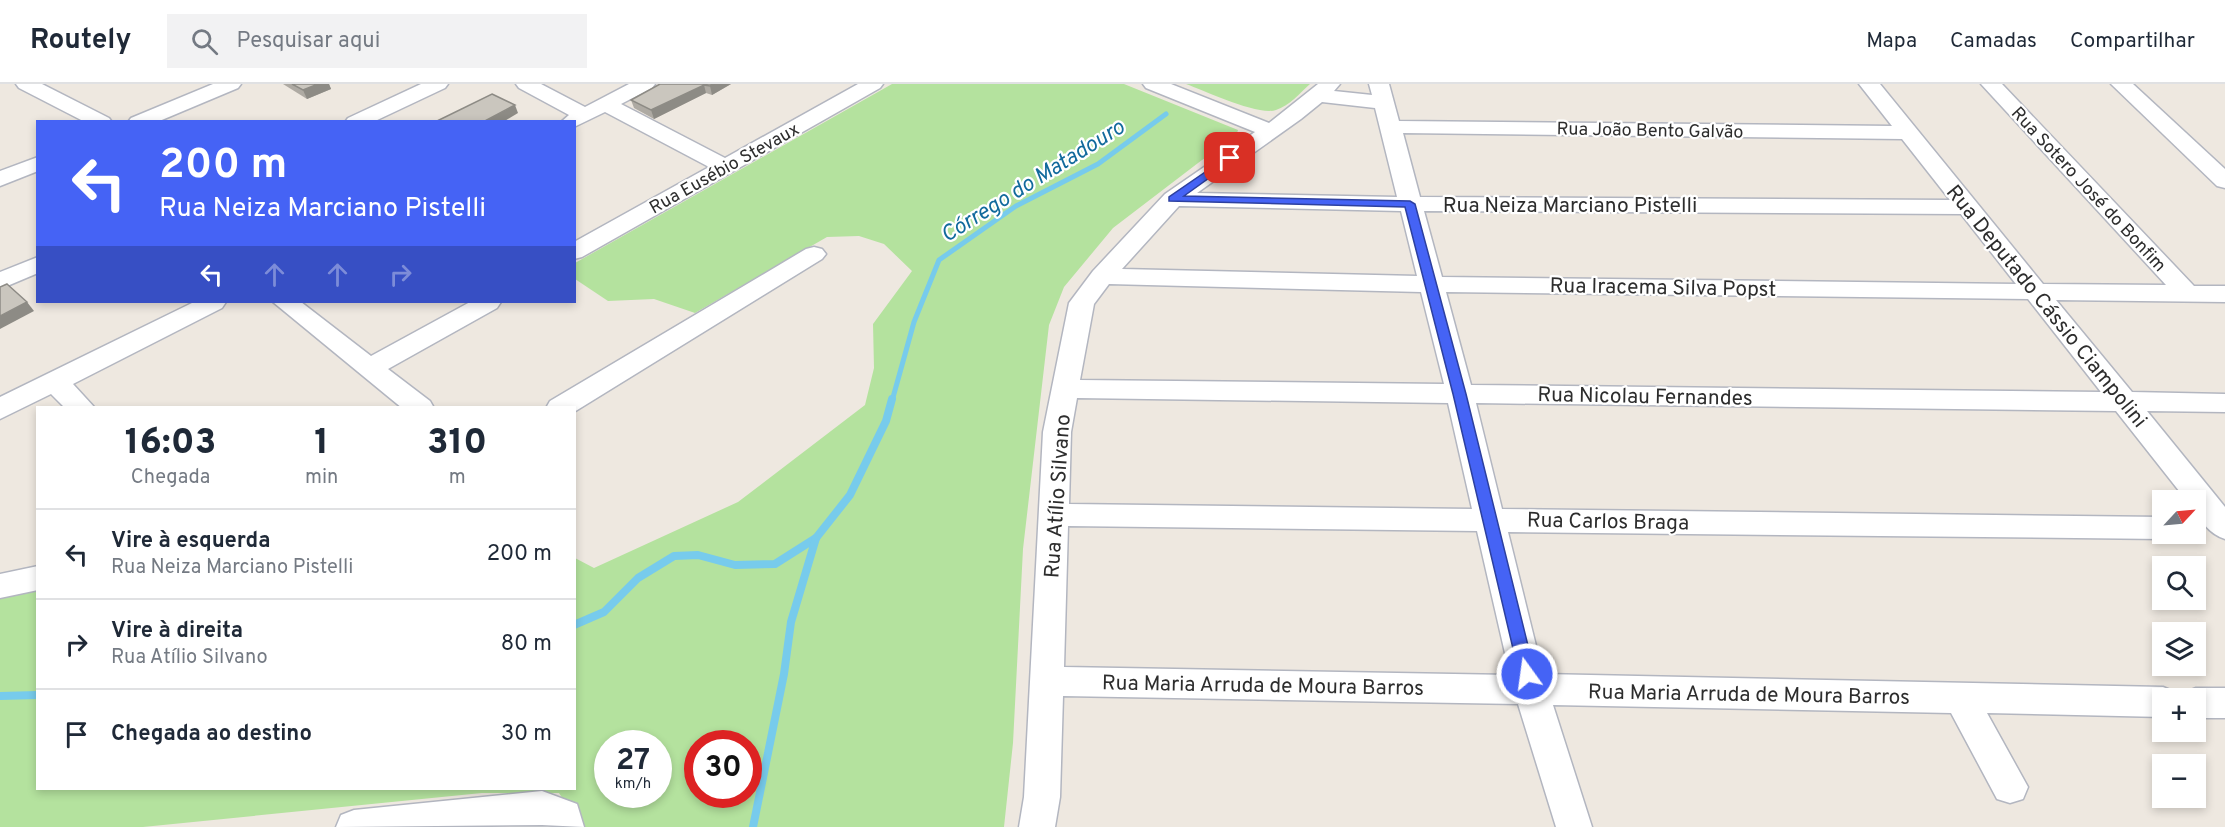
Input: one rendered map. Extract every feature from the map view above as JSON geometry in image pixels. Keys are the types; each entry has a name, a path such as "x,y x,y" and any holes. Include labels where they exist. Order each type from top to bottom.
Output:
{"street":[{"path":"26,84 98,120"},
{"path":"143,120 231,84"},
{"path":"359,120 438,84"},
{"path":"526,84 578,118 645,84"},
{"name":"Rua Eusébio Stevaux","path":"576,251 873,84"},
{"path":"1152,84 1271,131"},
{"name":"Rua Deputado Cássio Ciampolini","path":"1869,84 2225,528"},
{"name":"Rua Sotero José do Bonfim","path":"1990,84 2187,293"},
{"path":"2121,84 2225,181"},
{"name":"Rua Atílio Silvano","path":"1037,827 1042,797 1057,432 1082,303 1102,276 1173,199 1271,131 1324,90 1385,104"},
{"path":"605,104 726,167"},
{"path":"1385,104 1460,394 1488,520 1531,690 1574,827"},
{"name":"Rua João Bento Galvão","path":"1385,104 1909,133"},
{"path":"0,179 36,164"},
{"name":"Rua Neiza Marciano Pistelli","path":"1173,199 1410,204 1968,207"},
{"path":"563,406 814,254"},
{"path":"0,281 36,265"},
{"name":"Rua Iracema Silva Popst","path":"1102,276 1431,285 2225,294"},
{"path":"0,409 211,303"},
{"path":"287,303 418,406"},
{"path":"371,367 486,303"},
{"path":"54,381 79,406"},
{"name":"Rua Nicolau Fernandes","path":"1066,389 2225,403"},
{"name":"Rua Carlos Braga","path":"1054,515 2152,528"},
{"path":"2206,528 2225,528"},
{"path":"0,586 36,578"},
{"name":"Rua Maria Arruda de Moura Barros","path":"1046,681 2152,702"},
{"path":"1961,698 2010,787"},
{"path":"2206,703 2225,703"},
{"path":"354,827 542,808 564,816 566,827"}],"green space":[{"path":"892,84 1124,84 1238,130 1235,139 1202,160 1113,228 1064,287 1049,325 1023,549 1013,743 1004,827 581,827 559,793 482,793 143,827 0,827 0,597 36,590 36,790 576,790 576,559 594,568 738,502 865,405 874,368 873,324 912,271 884,244 859,236 827,237 695,313 654,299 608,301 576,280 576,262"},
{"path":"1186,84 1310,84 1285,106 1268,111 1245,106"}],"building":[{"path":"292,84 318,84 303,90"},
{"path":"660,84 714,84 704,85 651,110 631,100"},
{"path":"492,94 515,105 487,120 439,120"},
{"path":"7,284 27,302 0,316 0,287"}],"waterway":[{"name":"Córrego do Matadouro","path":"892,401 914,322 939,260 1016,206 1098,164 1166,114"},
{"name":"Córrego do Matadouro","path":"816,538 850,495 886,421 892,399"},
{"path":"576,624 604,612 638,578 674,556 698,555 735,565 775,564 816,538"},
{"name":"Córrego do Matadouro","path":"753,827 784,674 791,622 816,538"},
{"path":"0,696 36,695"}],"route":[{"path":"1230,158 1173,199 1410,204 1460,394 1488,520 1527,674"}]}
